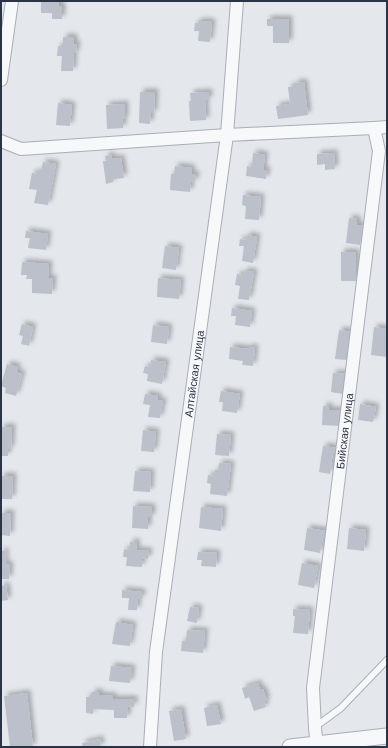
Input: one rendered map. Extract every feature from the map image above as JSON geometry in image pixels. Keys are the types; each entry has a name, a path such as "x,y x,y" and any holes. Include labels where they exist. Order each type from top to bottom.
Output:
{"street":[{"path":"1,80 12,1"},
{"name":"Алтайская улица","path":"150,747 156,652 227,135 237,1"},
{"path":"1,141 21,150 227,135 387,127"},
{"name":"Бийская улица","path":"316,745 313,688 378,151 374,128"},
{"path":"290,747 387,736"}],"lane":[{"path":"315,728 341,708 387,660"}],"building":[{"path":"41,1 59,1 59,6 62,6 62,19 52,19 52,13 41,13"},
{"path":"267,19 289,19 289,43 273,43 273,26 267,26"},
{"path":"199,21 212,22 210,42 198,41 199,31 194,31 195,23 199,23"},
{"path":"63,37 74,37 74,44 77,44 76,53 74,53 73,71 61,71 62,56 57,56 58,46 63,46"},
{"path":"304,82 308,115 278,119 276,106 290,104 288,87 295,86 295,83"},
{"path":"140,92 155,92 154,113 151,113 150,124 139,123"},
{"path":"209,92 209,100 205,100 206,120 190,121 190,93"},
{"path":"58,103 72,105 70,126 56,125"},
{"path":"125,104 125,119 123,119 123,128 107,129 106,105"},
{"path":"253,153 265,155 263,170 267,170 266,179 246,176 247,166 252,167"},
{"path":"334,153 335,169 325,170 325,164 317,165 317,154"},
{"path":"111,155 112,159 121,158 124,178 113,179 113,182 106,184 103,161 106,161 105,156"},
{"path":"43,162 56,164 48,205 34,203 37,190 29,189 32,173 38,174 38,171 41,171"},
{"path":"175,166 192,168 191,174 196,174 195,182 191,181 190,192 170,190 171,174 174,174"},
{"path":"243,195 261,197 259,220 245,219 246,206 242,205"},
{"path":"349,218 357,219 357,225 363,226 360,245 346,243"},
{"path":"26,231 48,234 46,250 28,248 30,238 25,238"},
{"path":"247,235 257,237 253,263 242,261 244,246 239,246 240,239 246,240"},
{"path":"165,246 179,248 176,270 162,268"},
{"path":"341,252 356,252 356,281 341,281"},
{"path":"22,262 49,264 48,278 53,278 52,294 32,293 32,279 26,279 27,275 21,275"},
{"path":"244,271 254,272 249,300 238,299 240,286 235,285 237,274 243,275"},
{"path":"158,278 181,280 179,299 157,297"},
{"path":"232,308 252,311 250,327 235,325 236,316 231,316"},
{"path":"22,324 33,327 29,346 21,344 23,336 19,335"},
{"path":"153,325 169,327 167,344 151,342"},
{"path":"374,327 387,329 387,357 371,355"},
{"path":"339,330 352,332 348,360 335,359"},
{"path":"230,347 249,349 249,347 255,348 253,366 242,365 243,361 229,359"},
{"path":"151,360 166,362 162,384 147,381 148,374 143,373 145,366 150,367"},
{"path":"7,364 18,367 16,372 22,374 16,396 5,393 6,388 1,386"},
{"path":"333,373 346,374 343,394 331,392"},
{"path":"221,391 240,394 237,413 222,411 223,402 219,402"},
{"path":"145,394 158,396 157,400 163,401 160,418 148,417 150,405 143,404"},
{"path":"360,404 376,407 373,422 358,420"},
{"path":"323,406 329,406 329,410 342,410 341,426 322,425"},
{"path":"1,427 12,427 11,449 8,449 8,456 1,456"},
{"path":"143,430 156,432 154,452 141,451"},
{"path":"217,434 231,435 229,456 215,455"},
{"path":"323,446 337,448 336,453 333,452 330,474 319,472"},
{"path":"219,463 231,464 227,496 210,494 211,484 207,483 208,475 214,476 215,470 218,470"},
{"path":"135,471 151,472 150,492 133,491"},
{"path":"1,476 13,476 12,499 1,499"},
{"path":"133,506 152,507 152,517 148,517 148,529 132,528"},
{"path":"201,507 223,509 221,531 199,528"},
{"path":"1,513 11,513 10,536 1,535"},
{"path":"307,528 327,531 326,538 323,537 320,553 304,550"},
{"path":"349,528 366,530 364,551 347,549"},
{"path":"130,542 137,542 136,550 149,551 148,559 142,558 142,567 126,566 127,557 123,557 124,549 129,550"},
{"path":"1,551 5,551 5,564 10,565 9,579 1,579"},
{"path":"198,552 217,553 216,567 201,566 202,560 197,560"},
{"path":"302,563 318,566 314,588 298,585"},
{"path":"6,585 8,600 1,601 1,586"},
{"path":"122,590 142,592 142,599 138,598 137,610 128,610 129,598 122,598"},
{"path":"190,607 199,608 197,623 187,621"},
{"path":"293,609 310,610 308,634 293,633 295,616 293,616"},
{"path":"116,622 133,625 130,646 112,644"},
{"path":"187,630 205,631 203,653 181,651 182,641 186,641"},
{"path":"111,666 132,668 130,683 109,681"},
{"path":"258,683 260,690 263,689 267,701 264,701 266,707 254,711 249,697 245,699 242,688"},
{"path":"92,692 99,692 99,695 113,696 113,699 134,699 134,707 128,706 127,718 114,718 114,710 93,709 93,714 86,713 86,697 92,697"},
{"path":"27,693 33,747 10,747 4,696"},
{"path":"217,705 221,724 207,726 204,708"},
{"path":"181,709 186,739 174,741 169,711"},
{"path":"100,739 101,747 83,747 82,743"}]}
